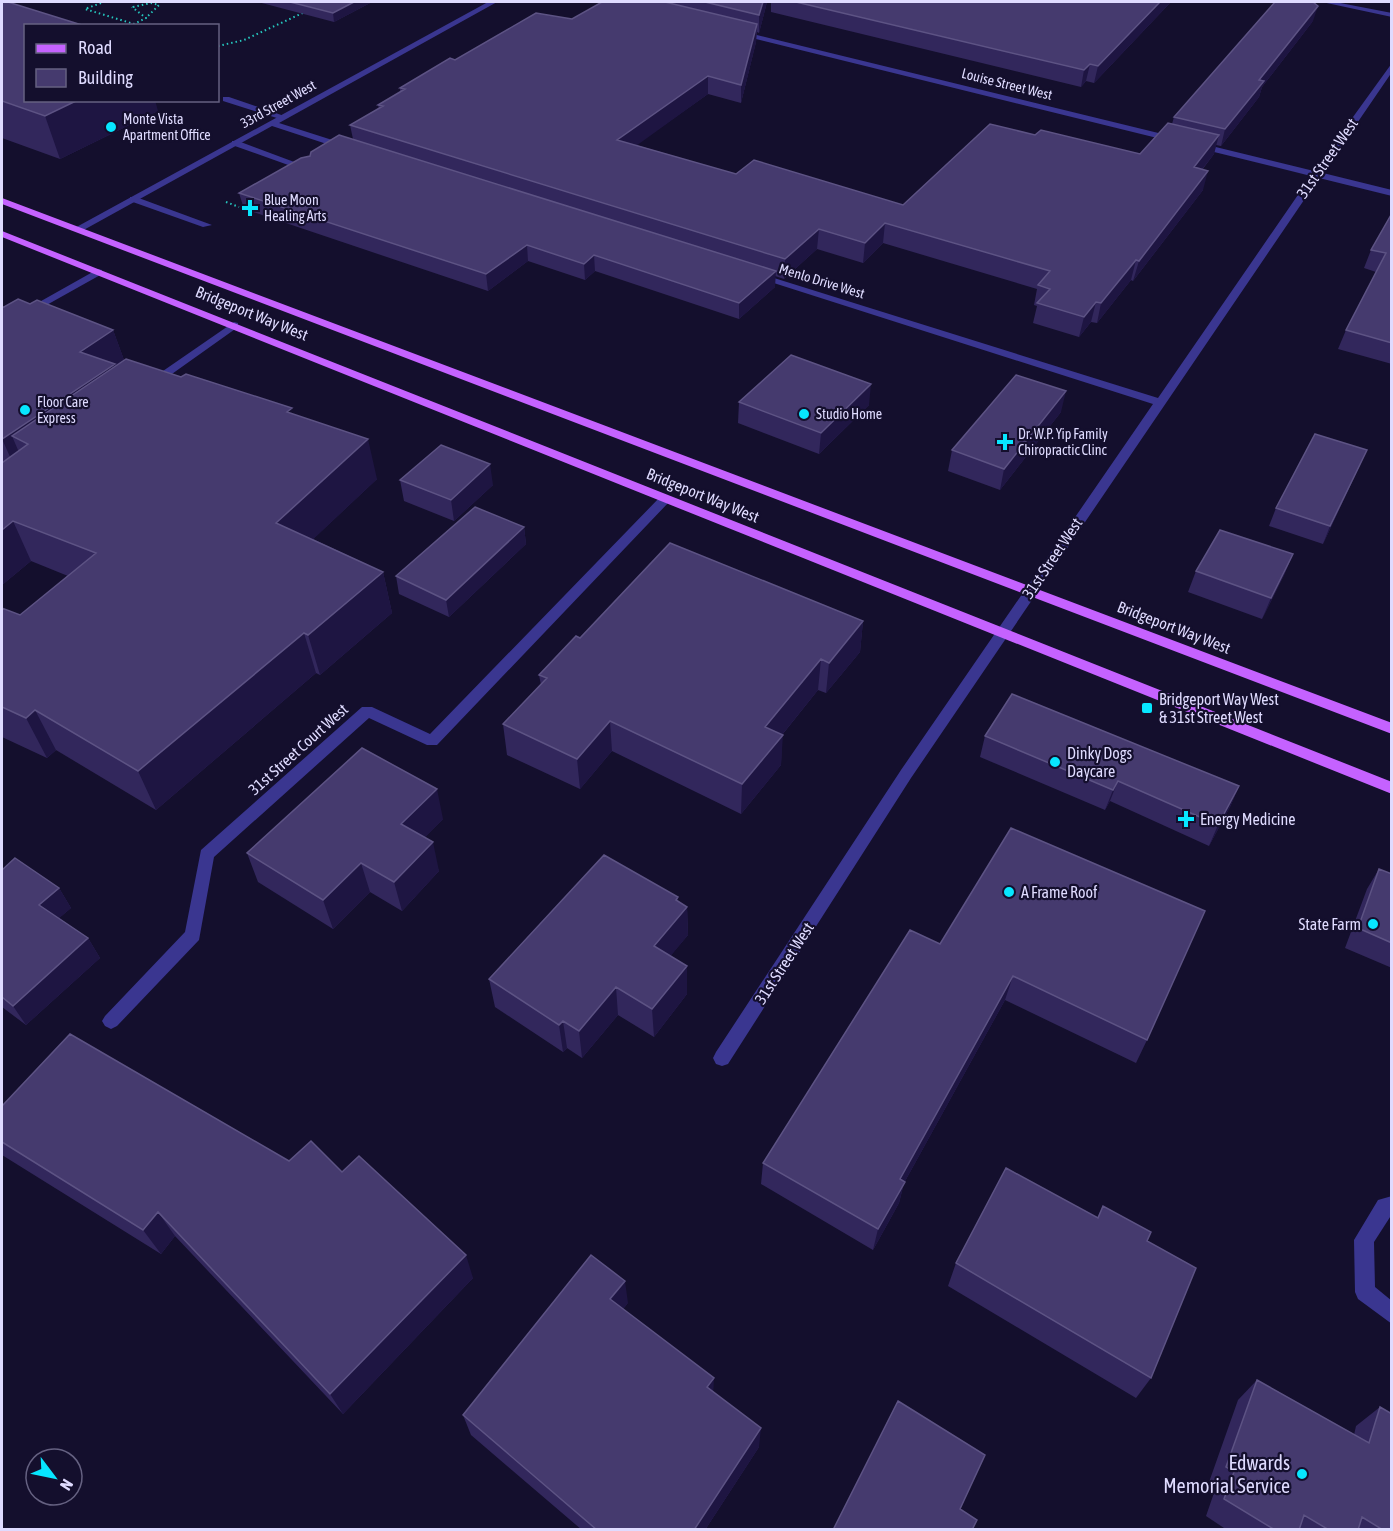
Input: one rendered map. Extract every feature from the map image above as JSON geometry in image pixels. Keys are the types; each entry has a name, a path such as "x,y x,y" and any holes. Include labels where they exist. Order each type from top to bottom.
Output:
{"main road":[{"name":"Bridgeport Way West","path":"2,201 1392,729"},
{"name":"Bridgeport Way West","path":"2,234 1392,788"}],"street":[{"name":"33rd Street West","path":"76,230 493,2"},
{"path":"1326,2 1392,15"},
{"name":"Louise Street West","path":"730,30 1392,193"},
{"name":"31st Street West","path":"723,1058 906,774 1029,591 1392,65"},
{"path":"226,99 283,117"},
{"path":"271,123 362,152"},
{"path":"235,143 308,169"},
{"path":"133,199 207,225"},
{"path":"2,327 98,272"},
{"name":"Menlo Drive West","path":"749,274 1158,402"},
{"path":"137,393 234,325"},
{"name":"31st Street Court West","path":"111,1021 193,935 207,854 367,711 432,741 665,500"},
{"path":"1392,1206 1385,1207 1364,1240 1365,1292 1392,1314"}],"path":[{"path":"101,3 86,9 134,24 146,18 159,6 151,3 132,7 146,18"},
{"path":"219,46 244,40 308,11"}],"building":[{"path":"2,2 79,24 24,24 24,102 74,102 45,116 2,101"},
{"path":"290,2 354,2 333,13"},
{"path":"602,2 665,2 757,24 741,85 708,76 617,140 736,174 754,160 903,205 990,124 1035,135 1041,130 1140,154 1168,123 1219,135 1194,167 1208,171 1139,261 1136,260 1101,303 1096,302 1084,317 1037,303 1050,289 1038,285 1050,271 885,223 865,243 819,229 785,259 350,125 383,106 378,105 405,89 400,88 450,58 455,60 536,13 572,19"},
{"path":"705,2 763,2 759,15"},
{"path":"796,2 1160,2 1098,66 1090,64 1084,70"},
{"path":"1275,2 1313,2 1318,6 1259,80 1264,81 1225,129 1174,117"},
{"path":"339,135 776,271 739,303 594,255 584,264 527,245 486,274 239,193 301,158 310,156 311,152"},
{"path":"1391,215 1392,343 1346,330 1386,253 1371,250"},
{"name":"Floor Care Express","path":"18,299 30,304 37,300 113,330 80,352 115,364 2,439 2,307"},
{"path":"791,355 871,384 821,433 739,402"},
{"path":"126,359 181,377 186,374 292,408 287,412 368,439 276,523 383,572 308,635 304,633 138,771 35,710 26,718 2,707 2,608 20,615 96,553 13,521 2,530 2,463 28,444 12,436"},
{"name":"Dr. W.P. Yip Family Chiropractic Clinc","path":"1016,375 1066,391 1004,469 952,450"},
{"path":"1315,434 1367,450 1330,526 1276,508"},
{"path":"441,445 490,464 451,500 400,480"},
{"path":"475,507 524,527 446,600 396,576"},
{"path":"1220,530 1293,554 1271,598 1196,571"},
{"path":"670,543 863,621 829,663 821,659 765,727 783,735 742,784 610,721 577,759 503,724 547,678 539,675 576,636 580,638"},
{"path":"1012,694 1239,786 1218,825 1118,781 1113,790 985,736"},
{"path":"362,748 437,789 401,824 433,842 394,882 361,863 323,900 247,853"},
{"path":"1011,828 1205,911 1147,1040 1013,976 900,1179 905,1182 878,1229 763,1163 910,930 940,944"},
{"path":"604,855 678,897 676,900 687,907 654,946 687,966 652,1009 616,987 579,1031 563,1021 559,1025 489,979"},
{"path":"15,858 59,888 39,905 88,938 13,1006 2,997 2,870"},
{"path":"1379,869 1392,874 1392,943 1358,928"},
{"path":"70,1034 289,1161 311,1141 342,1172 359,1156 466,1255 330,1394 158,1212 143,1230 2,1142 2,1106"},
{"path":"1006,1168 1098,1218 1103,1206 1151,1232 1147,1241 1196,1268 1151,1378 956,1263"},
{"path":"591,1255 625,1281 610,1299 714,1378 707,1387 761,1428 694,1530 597,1530 463,1415"},
{"name":"Edwards Memorial Service","path":"1257,1380 1369,1443 1380,1407 1392,1414 1392,1530 1383,1530 1362,1517 1358,1530 1329,1530 1304,1515 1299,1530 1275,1530 1224,1499 1234,1472 1226,1467"},
{"path":"898,1401 985,1455 960,1509 977,1520 972,1530 833,1530"}],"place":[{"name":"Monte Vista Apartment Office","path":"111,127"},
{"name":"Blue Moon Healing Arts","path":"250,208"},
{"name":"Floor Care Express","path":"25,410"},
{"name":"Studio Home","path":"804,414"},
{"name":"Dr. W.P. Yip Family Chiropractic Clinc","path":"1005,442"},
{"name":"Bridgeport Way West & 31st Street West","path":"1147,708"},
{"name":"Dinky Dogs Daycare","path":"1055,762"},
{"name":"Energy Medicine","path":"1186,819"},
{"name":"A Frame Roof","path":"1009,892"},
{"name":"State Farm","path":"1373,924"},
{"name":"Edwards Memorial Service","path":"1302,1474"}]}
